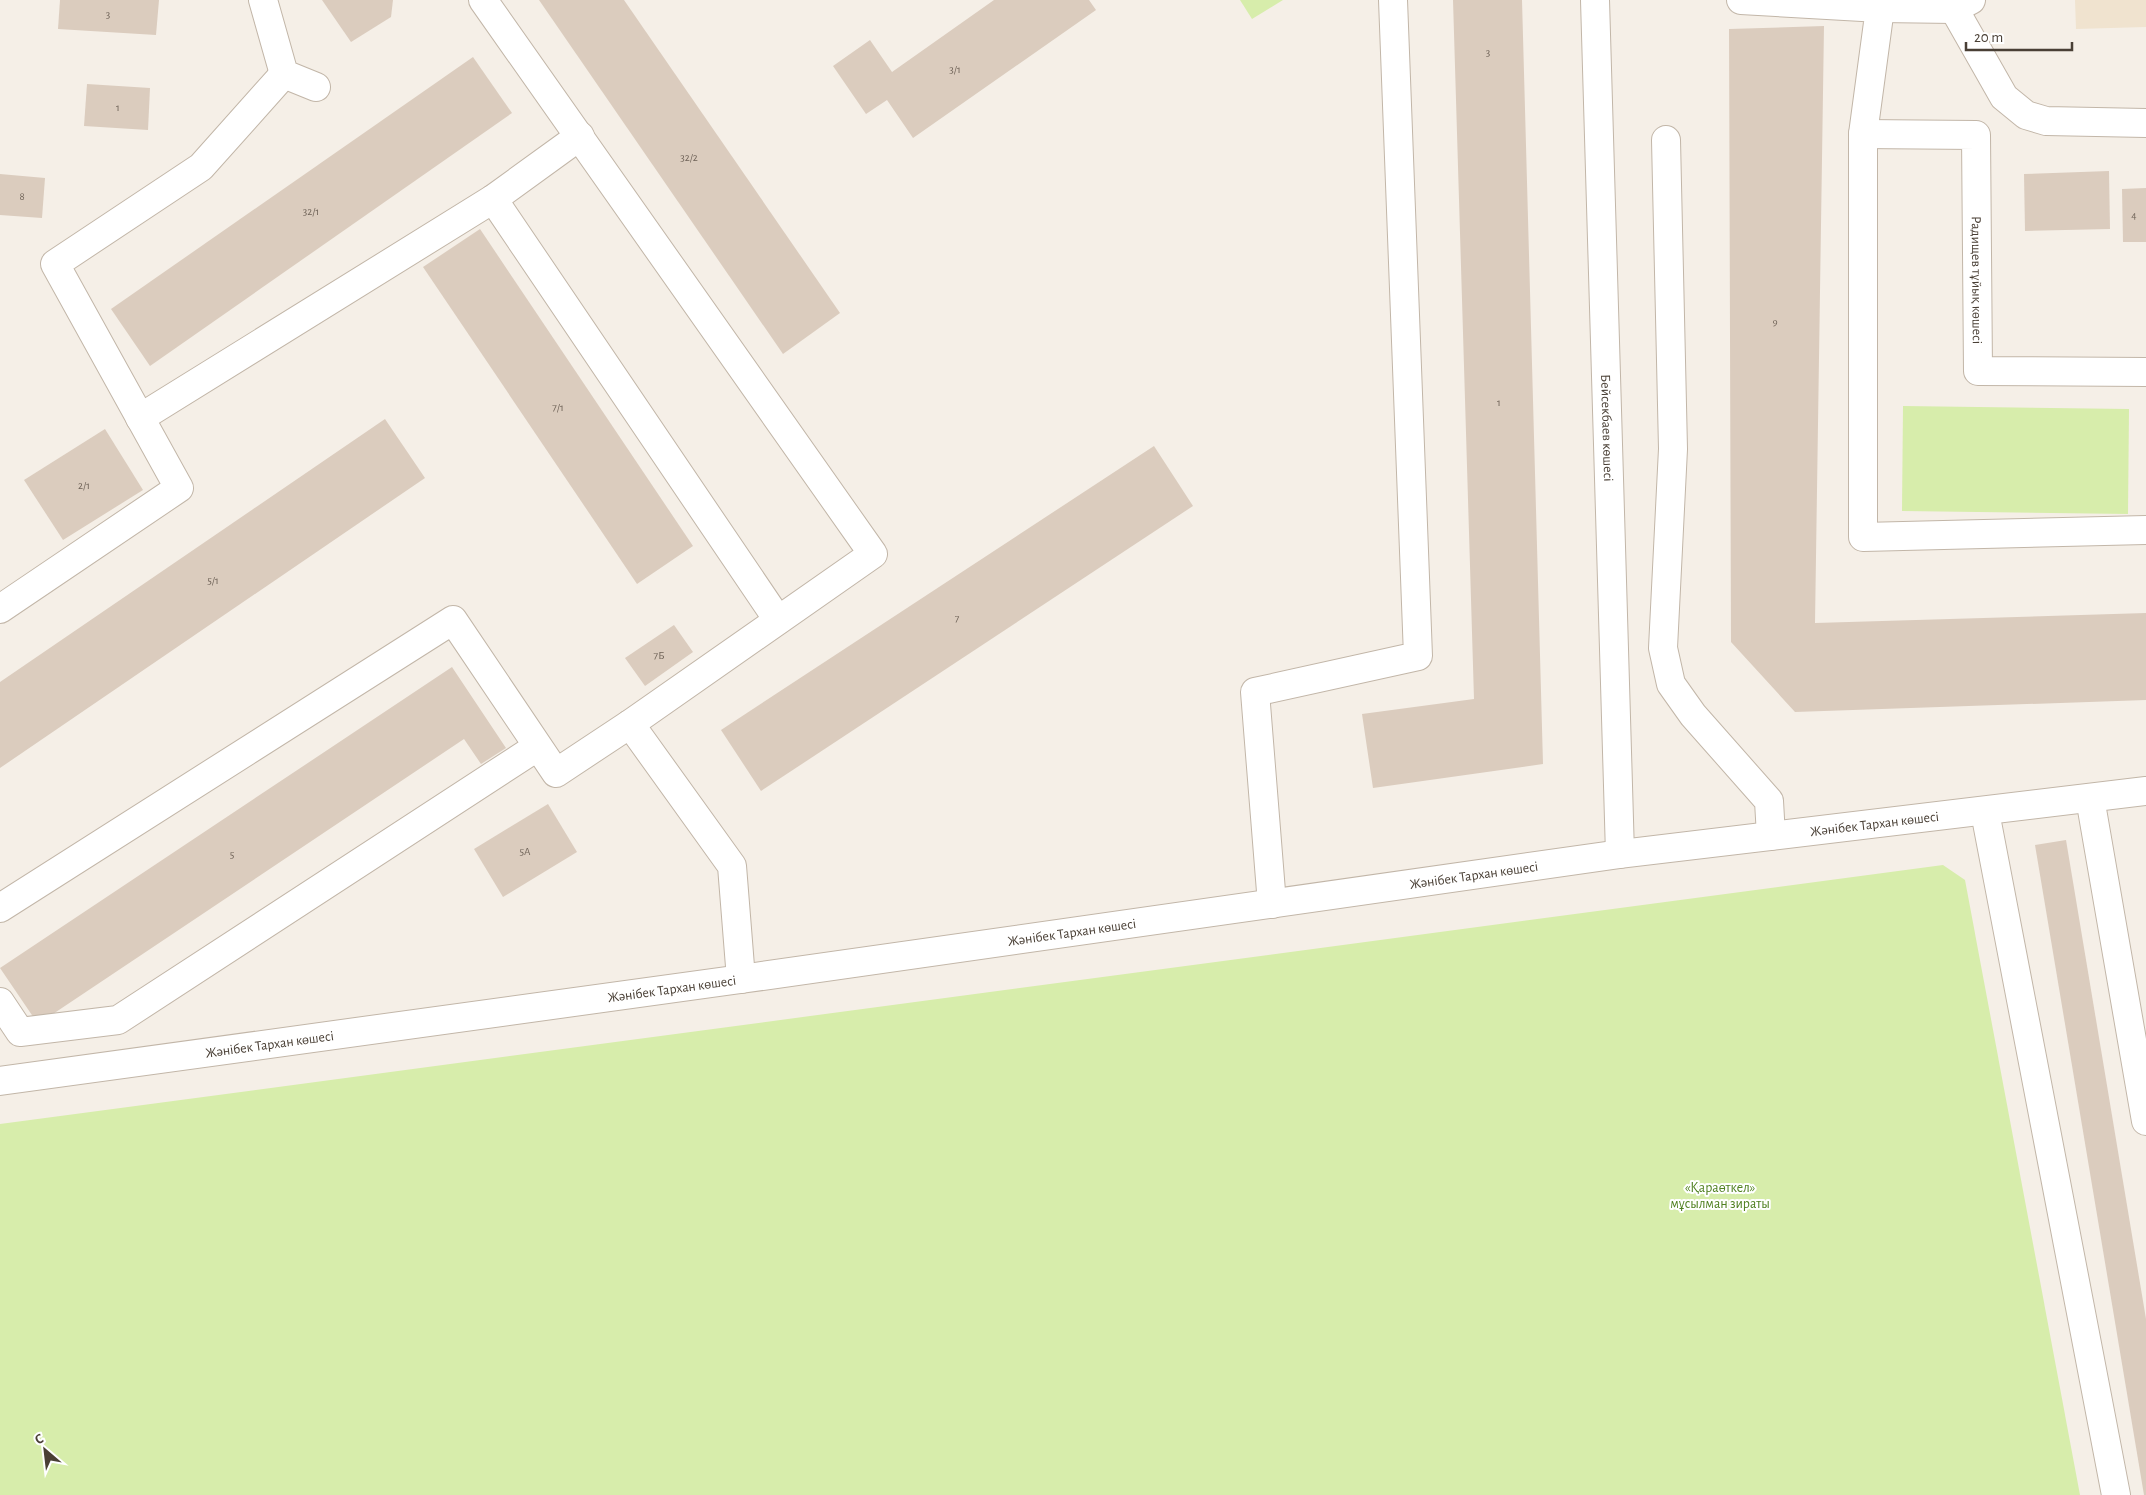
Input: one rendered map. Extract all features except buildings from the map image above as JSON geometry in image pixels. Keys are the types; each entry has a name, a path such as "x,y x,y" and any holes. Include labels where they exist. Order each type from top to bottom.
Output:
{"street":[{"path":"263,0 284,74"},
{"path":"0,908 452,620 556,773 630,724 872,554 483,0"},
{"path":"1272,904 1256,692 1418,656 1393,0"},
{"name":"Бейсекбаев көшесі","path":"1595,0 1620,854"},
{"path":"1741,0 1962,4 2004,98 2026,115 2046,121 2146,123"},
{"path":"1880,4 1863,134 1863,537 2146,530"},
{"path":"284,74 316,87"},
{"path":"0,609 178,488 55,264 201,167 284,74"},
{"name":"Радищев тұйық көшесі","path":"1863,134 1976,135 1978,371 2146,372"},
{"path":"140,418 143,414 493,198 580,136"},
{"path":"1666,140 1673,449 1663,648 1671,684 1676,692 1693,715 1768,802 1771,836"},
{"path":"493,198 778,620"},
{"path":"630,724 732,866 742,979"},
{"path":"0,1002 20,1032 118,1020 538,746"},
{"name":"Жәнібек Тархан көшесі","path":"0,1081 742,979 1620,854 1985,812 2146,791"},
{"path":"2090,798 2146,1121"},
{"path":"1985,812 2116,1495"}],"shaded area":[{"path":"2075,0 2146,0 2146,27 2076,29"}],"green space":[{"path":"1240,0 1283,0 1252,19"},
{"path":"1903,406 2129,409 2128,514 1902,511"},
{"name":"«Қараөткел» мұсылман зираты","path":"1943,865 1965,880 2080,1495 0,1495 0,1124"}]}
